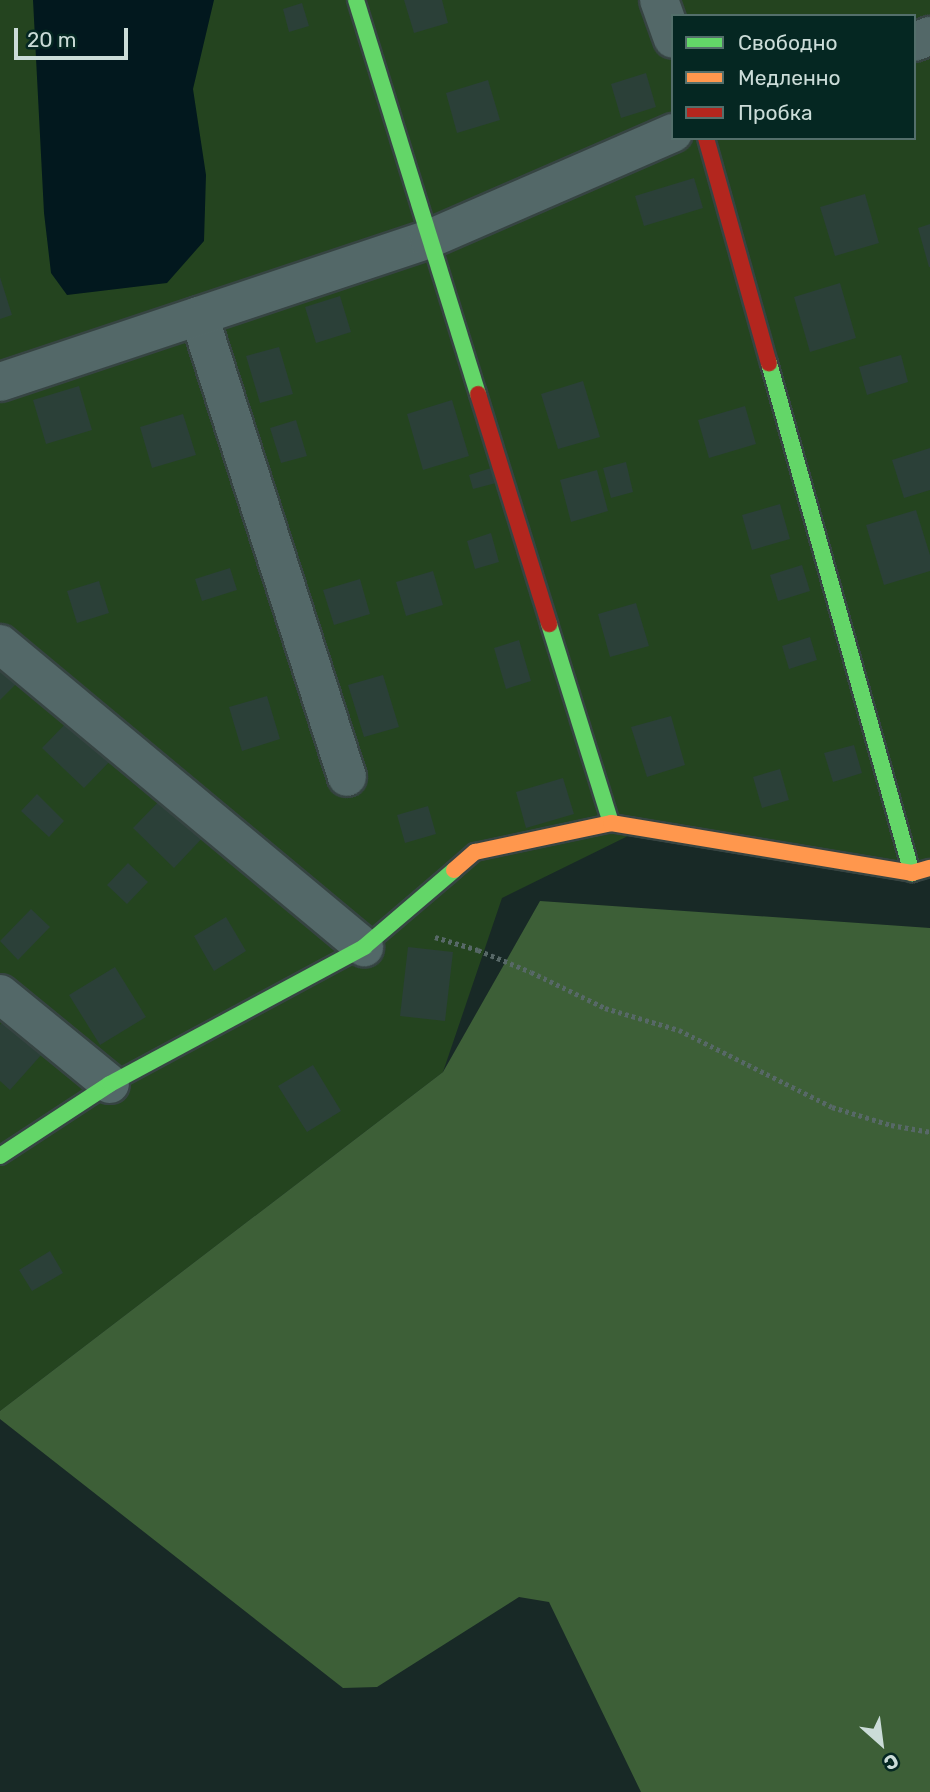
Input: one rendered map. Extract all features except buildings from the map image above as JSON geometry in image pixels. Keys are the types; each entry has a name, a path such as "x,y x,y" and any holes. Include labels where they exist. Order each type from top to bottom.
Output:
{"street":[{"path":"356,0 611,823"},
{"path":"659,0 671,33"},
{"path":"0,383 429,239 671,134"},
{"path":"707,140 912,873"},
{"path":"199,316 347,777"},
{"path":"0,644 378,935"},
{"path":"0,1156 110,1084 378,935 475,852 611,823 912,873 930,868"},
{"path":"0,995 110,1084"}],"path":[{"path":"378,935 478,950 605,1008 679,1030 832,1107 891,1125 930,1132"}],"green space":[{"path":"0,0 930,0 930,868 628,836 502,898 443,1072 0,1411"},
{"path":"540,901 930,928 930,1792 641,1792 549,1602 519,1597 377,1687 343,1688 0,1419 0,1411 443,1072"}],"water":[{"path":"33,0 214,0 193,89 206,175 204,241 167,283 67,295 51,273 44,213"}],"traffic: fast":[{"path":"356,0 478,394"},
{"path":"769,363 912,873"},
{"path":"549,624 611,823"},
{"path":"0,1156 110,1084 364,947 454,870"}],"traffic: slow":[{"path":"454,870 475,852 611,823 912,873 930,868"}],"traffic: jam":[{"path":"707,140 769,363"},
{"path":"478,394 549,624"}]}
